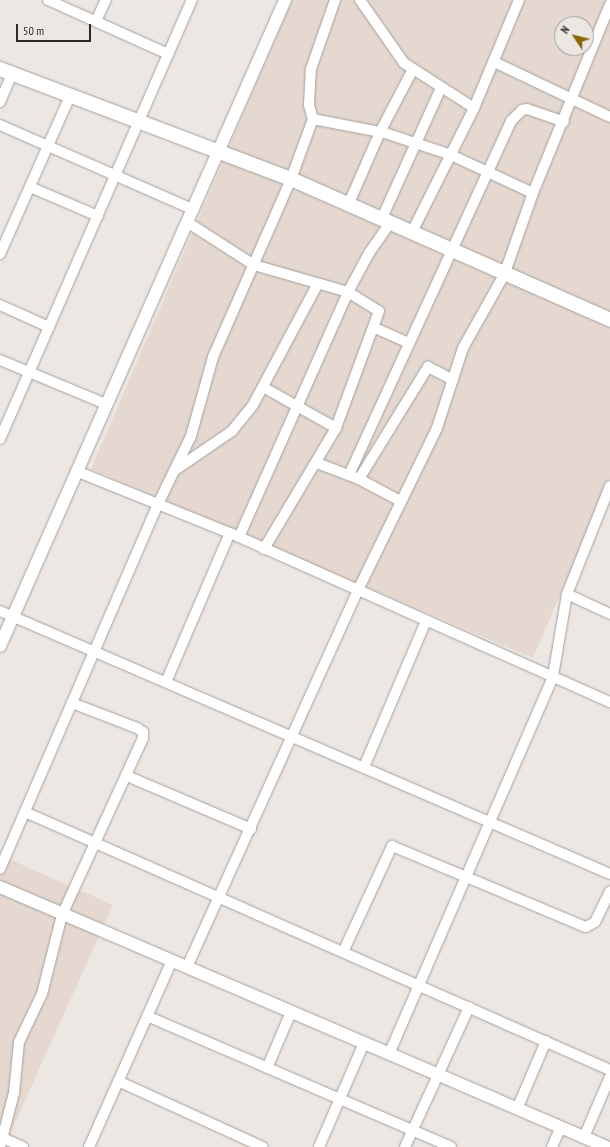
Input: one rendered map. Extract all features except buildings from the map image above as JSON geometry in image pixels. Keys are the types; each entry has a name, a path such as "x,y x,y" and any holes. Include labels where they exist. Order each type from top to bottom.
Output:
{"main road":[{"path":"6,70 219,150 350,203 504,275 610,320"}],"street":[{"path":"48,0 168,54"},
{"path":"96,21 106,0"},
{"path":"0,439 192,0"},
{"path":"0,646 284,0"},
{"path":"0,869 158,504 193,430 213,357 291,179 313,119 309,105 311,70 336,0"},
{"path":"360,0 412,71 474,108"},
{"path":"412,232 474,108 518,0"},
{"path":"187,967 294,736 358,590 400,501 437,428 463,348 504,275 533,193 564,122 610,4"},
{"path":"494,62 610,117"},
{"path":"0,102 6,70"},
{"path":"350,203 380,132 412,71"},
{"path":"166,682 348,292 387,220 416,143 441,88"},
{"path":"0,254 71,94"},
{"path":"349,475 453,251 503,134 522,110 527,109 564,122"},
{"path":"313,119 380,132 451,154 533,193"},
{"path":"0,125 192,209"},
{"path":"30,187 98,216"},
{"path":"187,222 254,265 317,285 348,292 380,311 375,328 336,428 317,463 264,549"},
{"path":"175,470 232,431 263,387 317,285"},
{"path":"0,305 49,327"},
{"path":"375,328 409,343"},
{"path":"0,360 106,404"},
{"path":"359,479 428,367 452,380"},
{"path":"263,387 336,428"},
{"path":"317,463 359,479 400,501"},
{"path":"76,471 234,535 610,702"},
{"path":"390,1054 553,676 567,594 610,486"},
{"path":"567,594 610,614"},
{"path":"0,612 93,653 294,736 610,874"},
{"path":"364,767 426,621"},
{"path":"24,1147 2,1142 14,1093 19,1042 44,986 62,915 96,844 143,738 143,732 72,703"},
{"path":"127,776 251,829"},
{"path":"25,812 344,950 610,1070"},
{"path":"344,950 392,846 586,926 595,922 610,891"},
{"path":"0,887 62,915 607,1147"},
{"path":"89,1147 172,961"},
{"path":"405,1147 469,1007"},
{"path":"267,1068 291,1012"},
{"path":"147,1016 451,1147"},
{"path":"517,1109 546,1041"},
{"path":"319,1147 364,1043"},
{"path":"584,1137 610,1077"},
{"path":"118,1081 263,1147"},
{"path":"552,1147 561,1127"}],"shaded area":[{"path":"292,0 610,0 610,478 533,658 91,469"},
{"path":"0,855 113,905 4,1147 0,1147"}]}
